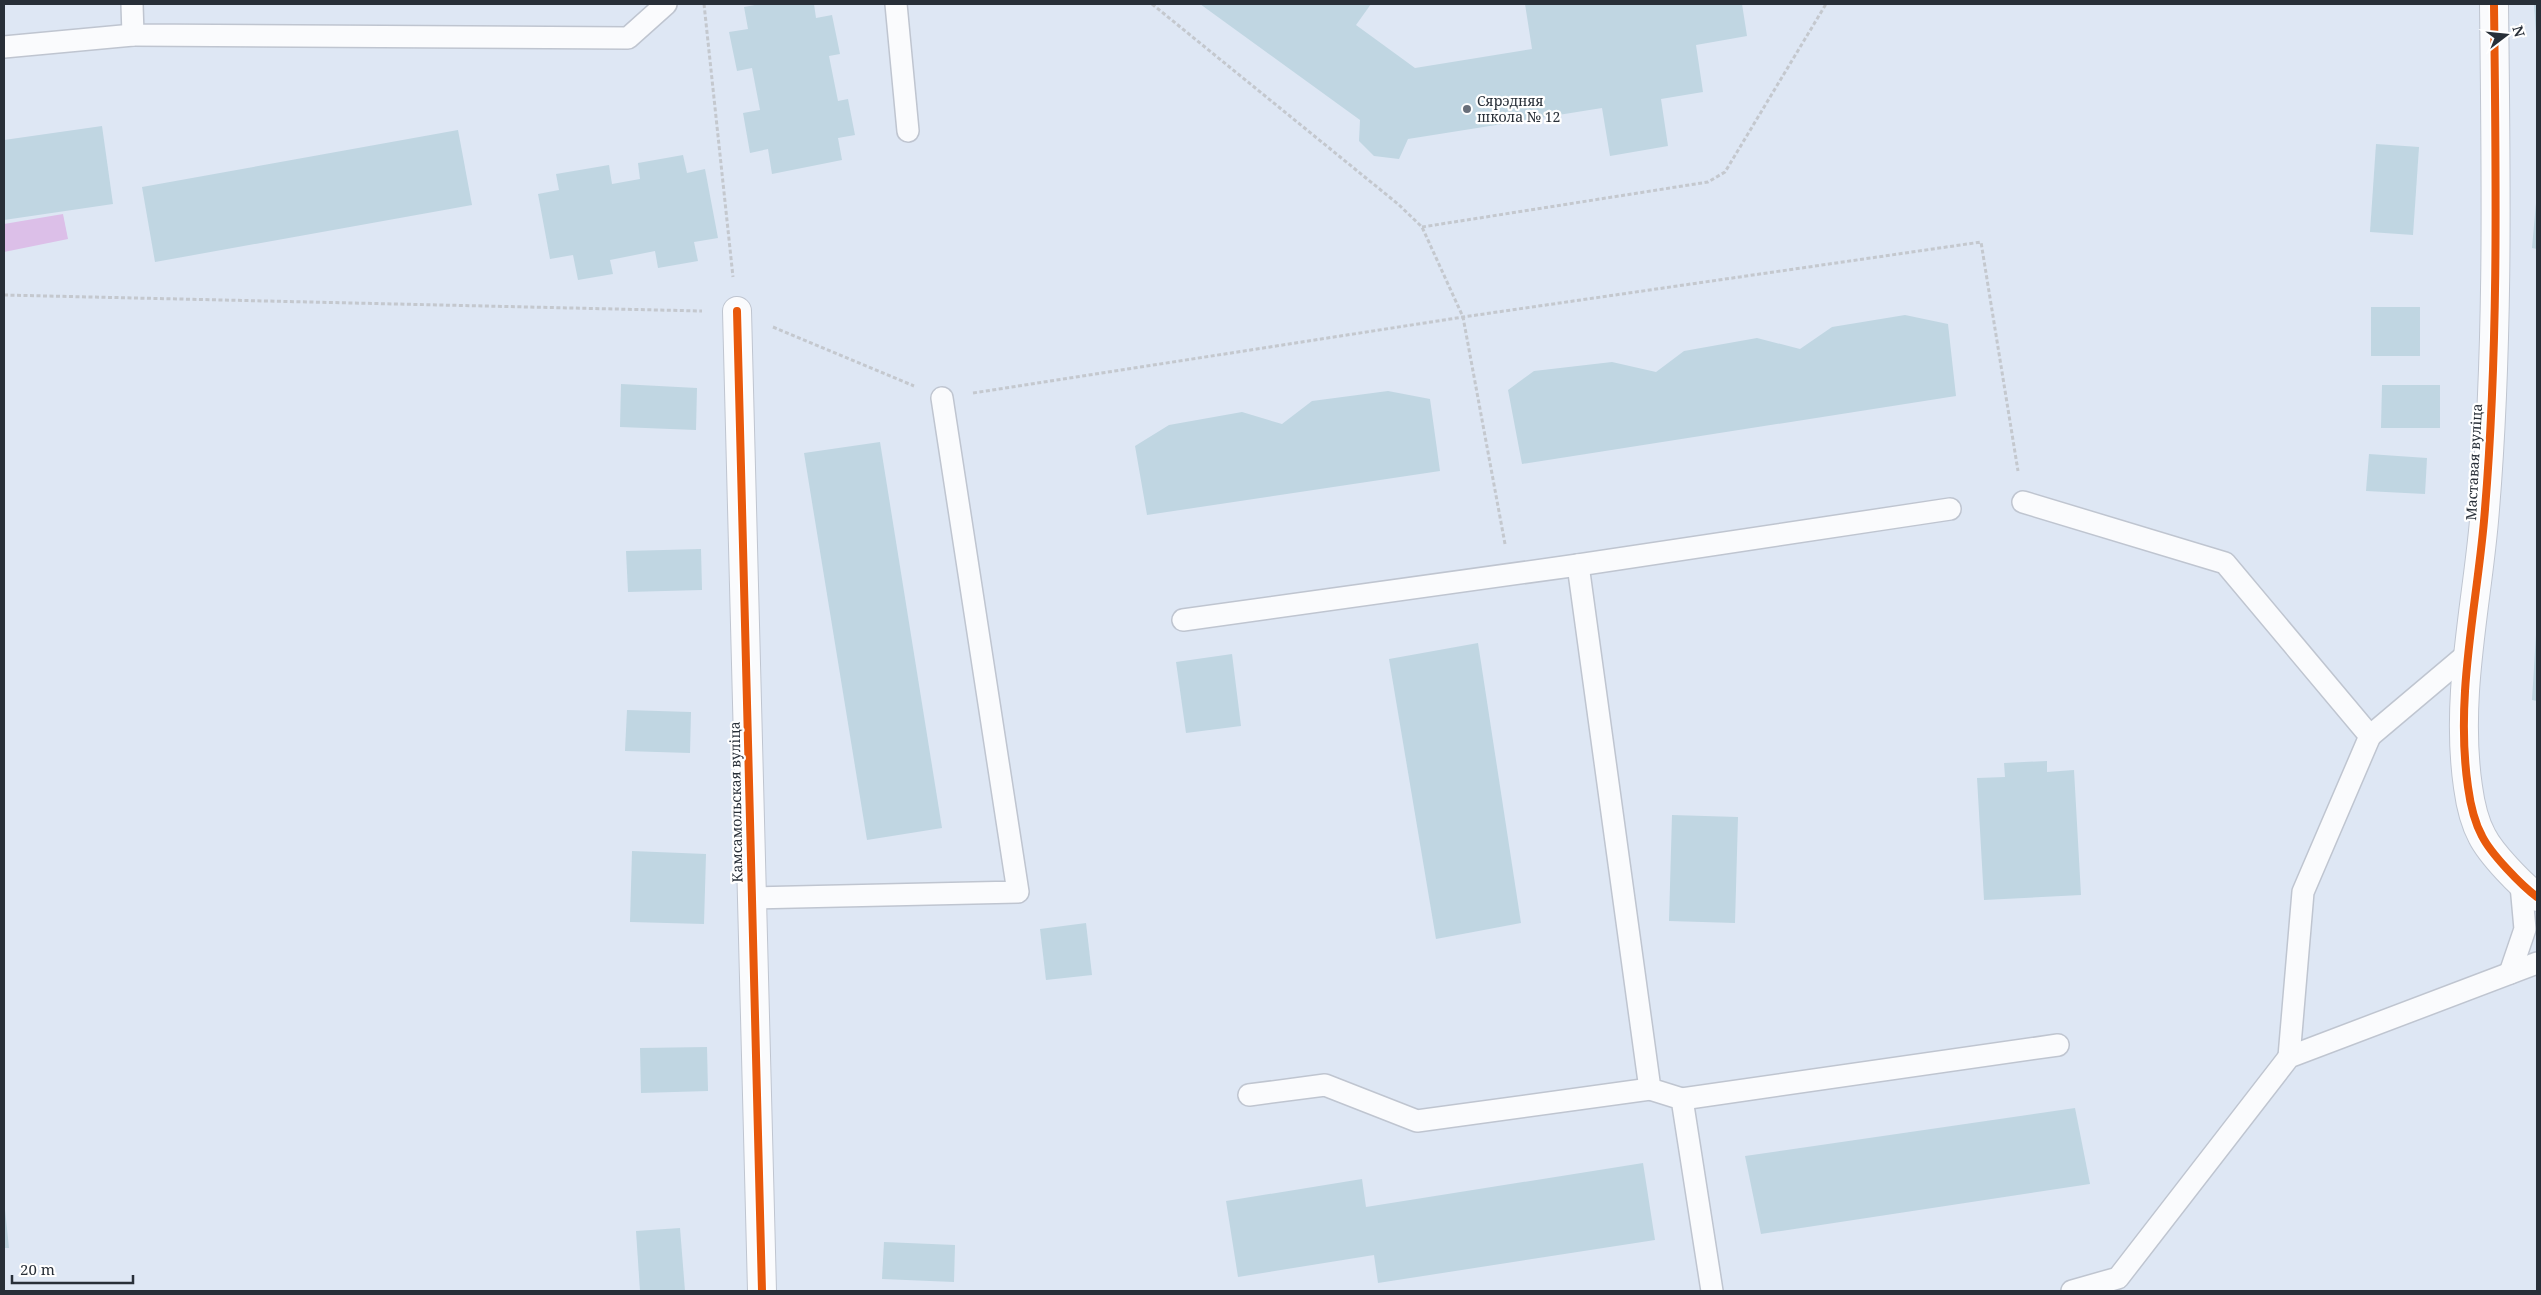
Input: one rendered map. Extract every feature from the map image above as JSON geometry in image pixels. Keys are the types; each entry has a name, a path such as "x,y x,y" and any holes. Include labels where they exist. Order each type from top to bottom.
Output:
{"street":[{"name":"Маставая вуліца","path":"2494,4 2496,273 2484,521 2466,656 2464,751 2468,790 2482,836 2529,891"},
{"name":"Камсамольская вуліца","path":"737,312 750,898 762,1291"}],"lane":[{"path":"132,4 133,35"},
{"path":"4,47 133,35 628,38 666,4"},
{"path":"896,4 908,131"},
{"path":"750,898 1018,892 942,398"},
{"path":"2023,502 2225,562 2370,736"},
{"path":"1182,620 1510,575 1950,509"},
{"path":"1578,565 1650,1089"},
{"path":"2289,1057 2303,892 2370,736 2466,656"},
{"path":"2510,973 2525,929 2529,891"},
{"path":"2072,1291 2118,1278 2289,1057 2537,963"},
{"path":"1249,1095 1326,1085 1417,1121 1650,1089 1682,1099 2058,1045"},
{"path":"1682,1099 1712,1291"}],"path":[{"path":"704,4 737,312"},
{"path":"1152,4 1398,204 1422,228 1463,317 1510,575"},
{"path":"1422,228 1708,182 1725,172 1826,4"},
{"path":"4,295 737,312 942,398 1463,317 1981,242 2023,502"}],"shaded area":[{"path":"63,214 68,239 4,252 4,224"}],"building":[{"path":"760,4 814,4 816,18 832,15 840,54 829,56 838,101 848,99 855,135 838,138 842,160 772,174 768,149 750,153 743,113 760,110 752,68 737,71 729,32 748,29 744,7"},
{"path":"1200,4 1371,4 1356,25 1415,68 1532,49 1525,4 1742,4 1747,36 1696,45 1703,92 1661,99 1668,146 1610,156 1602,108 1408,139 1399,159 1374,156 1359,141 1360,120"},
{"path":"2534,4 2537,4 2537,34 2536,34"},
{"path":"102,126 113,204 4,220 4,140"},
{"path":"458,130 472,205 155,262 142,187"},
{"path":"2376,144 2419,147 2413,235 2370,232"},
{"path":"683,155 687,173 705,169 718,238 694,242 698,261 658,268 655,251 610,260 613,274 578,280 573,255 550,259 538,194 559,190 556,174 609,165 612,184 640,179 638,163"},
{"path":"2537,203 2537,249 2532,248"},
{"path":"2371,307 2420,307 2420,356 2371,356"},
{"path":"1905,315 1948,324 1956,396 1522,464 1508,390 1534,371 1612,362 1656,372 1684,351 1757,338 1800,349 1832,327"},
{"path":"621,384 697,388 696,430 620,427"},
{"path":"2382,385 2440,385 2440,428 2381,428"},
{"path":"1388,391 1430,399 1440,471 1147,515 1135,446 1169,425 1242,412 1282,424 1312,401"},
{"path":"880,442 942,828 867,840 804,453"},
{"path":"2369,454 2427,458 2425,494 2366,491"},
{"path":"701,549 702,590 628,592 626,551"},
{"path":"2537,635 2537,701 2532,700"},
{"path":"1478,643 1521,923 1436,939 1389,659"},
{"path":"1232,654 1241,726 1186,733 1176,662"},
{"path":"627,710 691,712 690,753 625,751"},
{"path":"2047,761 2047,772 2074,770 2081,895 1984,900 1977,778 2005,777 2004,763"},
{"path":"1672,815 1738,817 1735,923 1669,921"},
{"path":"632,851 706,854 704,924 630,922"},
{"path":"1086,923 1092,975 1046,980 1040,929"},
{"path":"707,1047 708,1091 641,1093 640,1048"},
{"path":"2075,1108 2090,1184 1761,1234 1745,1156"},
{"path":"1643,1163 1655,1240 1378,1283 1374,1255 1238,1277 1226,1201 1362,1179 1366,1207"},
{"path":"4,1200 9,1248 4,1248"},
{"path":"680,1228 685,1291 640,1291 636,1231"},
{"path":"884,1242 955,1245 954,1282 882,1279"}],"cycle path":[{"path":"2494,4 2495,262 2492,392 2484,521 2465,687 2465,754 2470,799 2479,831 2507,869 2537,897"},
{"path":"737,311 762,1291"}],"place":[{"name":"Сярэдняя школа № 12","path":"1467,109"}]}
